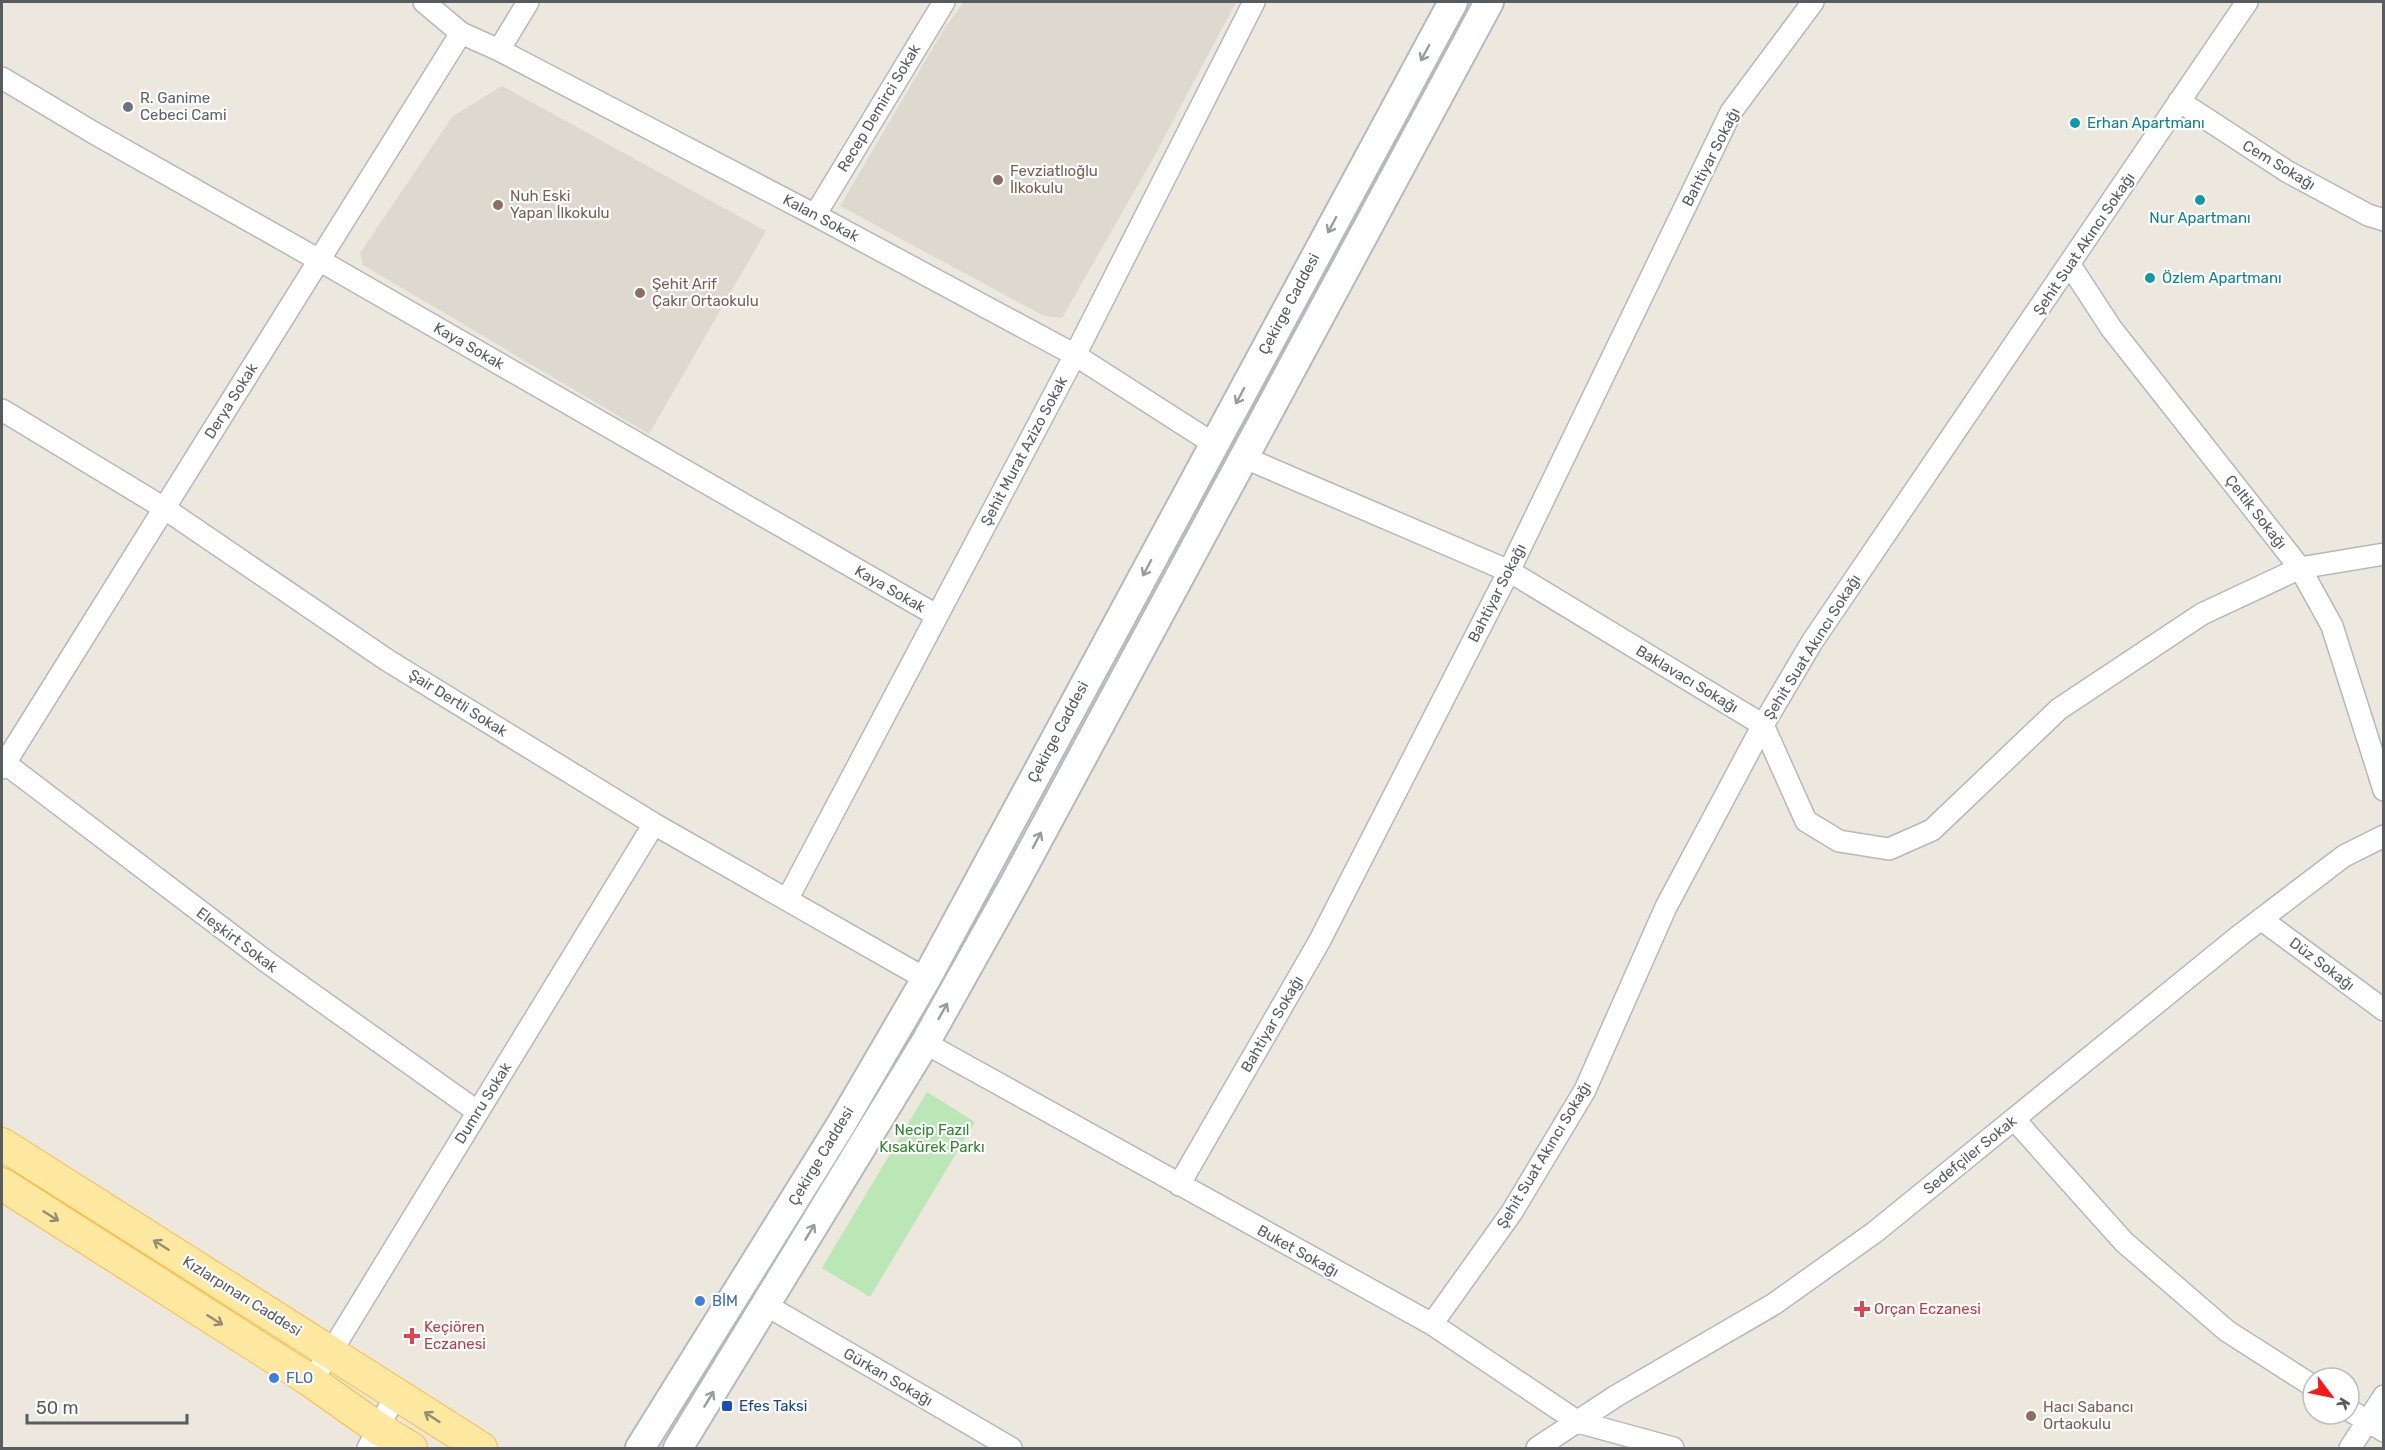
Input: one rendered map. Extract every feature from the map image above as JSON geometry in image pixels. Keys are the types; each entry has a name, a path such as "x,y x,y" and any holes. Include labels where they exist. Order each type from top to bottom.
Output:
{"main road":[{"name":"Çekirge Caddesi","path":"640,1449 842,1123 926,979 1453,2"},
{"name":"Çekirge Caddesi","path":"678,1449 925,1044 1014,884 1488,2"},
{"name":"Kızlarpınarı Caddesi","path":"2,1144 482,1449"},
{"path":"2,1184 311,1381 373,1439 411,1449"}],"street":[{"name":"Kalan Sokak","path":"424,2 461,33 499,50 815,215 1075,355 1214,444"},
{"path":"499,50 528,2"},
{"name":"Recep Demirci Sokak","path":"815,215 944,2"},
{"name":"Şehit Murat Azizo Sokak","path":"788,898 1075,355 1254,2"},
{"name":"Bahtiyar Sokağı","path":"1179,1185 1319,942 1509,571 1731,112 1813,2"},
{"name":"Şehit Suat Akıncı Sokağı","path":"1432,1324 1512,1212 1585,1090 1666,907 1763,725 1812,642 2247,2"},
{"name":"Derya Sokak","path":"2,764 461,33"},
{"name":"Kaya Sokak","path":"2,78 94,133 936,615"},
{"name":"Cem Sokağı","path":"2179,101 2288,172 2368,215 2384,220"},
{"name":"Çeltik Sokağı","path":"2070,265 2111,328 2300,568 2332,626 2384,790"},
{"name":"Şair Dertli Sokak","path":"2,410 164,508 387,660 654,824 788,898 926,979"},
{"name":"Baklavacı Sokağı","path":"1243,457 1509,571 1763,725"},
{"path":"1763,725 1806,821 1839,841 1889,849 1932,830 2059,709 2202,614 2300,568 2384,554"},
{"name":"Eleşkirt Sokak","path":"2,764 267,962 478,1112"},
{"name":"Dumru Sokak","path":"311,1381 331,1352 654,824"},
{"name":"Sedefçiler Sokak","path":"1537,1449 1616,1396 1774,1304 1875,1232 2261,919 2344,856 2384,836"},
{"name":"Düz Sokağı","path":"2261,919 2384,1010"},
{"name":"Buket Sokağı","path":"925,1044 1432,1324 1578,1422 1673,1449"},
{"path":"2014,1119 2124,1242 2227,1330 2301,1378"},
{"name":"Gürkan Sokağı","path":"766,1305 1011,1449"},
{"path":"373,1439 396,1394"},
{"path":"2350,1449 2375,1426 2384,1396"},
{"path":"2361,1417 2375,1426"}],"shaded area":[{"name":"Fevziatlıoğlu İlkokulu","path":"964,2 1236,2 1155,155 1062,318 1044,316 840,206 944,29"},
{"path":"502,86 766,231 649,434 363,265 360,253 452,117"}],"green space":[{"name":"Necip Fazıl Kısakürek Parkı","path":"927,1092 975,1122 870,1297 822,1268"}],"place":[{"name":"R. Ganime Cebeci Cami","path":"128,107"},
{"name":"Erhan Apartmanı","path":"2075,123"},
{"name":"Fevziatlıoğlu İlkokulu","path":"998,180"},
{"name":"Nur Apartmanı","path":"2200,200"},
{"name":"Nuh Eski Yapan İlkokulu","path":"498,205"},
{"name":"Özlem Apartmanı","path":"2150,278"},
{"name":"Şehit Arif Çakır Ortaokulu","path":"640,293"},
{"name":"BİM","path":"700,1301"},
{"name":"Orçan Eczanesi","path":"1862,1309"},
{"name":"Keçiören Eczanesi","path":"412,1336"},
{"name":"FLO","path":"274,1378"},
{"name":"Efes Taksi","path":"727,1406"},
{"name":"Hacı Sabancı Ortaokulu","path":"2031,1416"}]}
